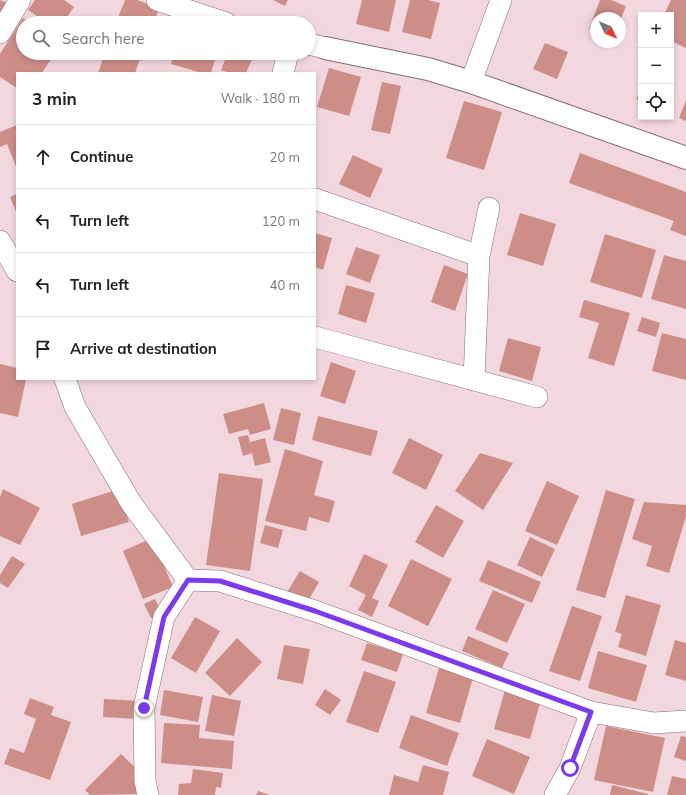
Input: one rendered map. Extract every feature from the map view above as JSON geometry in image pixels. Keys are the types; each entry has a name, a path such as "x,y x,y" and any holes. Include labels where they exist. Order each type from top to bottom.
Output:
{"street":[{"path":"0,33 20,0"},
{"path":"157,0 205,16"},
{"path":"470,82 501,0"},
{"path":"317,46 428,69 470,82 686,158"},
{"path":"283,72 286,60"},
{"path":"316,199 478,256"},
{"path":"474,380 478,256 489,208"},
{"path":"0,241 16,269"},
{"path":"316,337 537,397"},
{"path":"65,380 75,407 131,502 188,580"},
{"path":"188,580 220,581 315,611 591,712 654,724 686,721"},
{"path":"148,795 145,781 144,708 164,617 188,580"},
{"path":"555,795 570,768 591,712"}],"building":[{"path":"0,0 8,3 0,19"},
{"path":"35,0 64,0 74,7 68,16 37,16 28,10"},
{"path":"125,0 137,0 159,8 156,16 119,16"},
{"path":"273,0 288,0 285,6"},
{"path":"362,0 396,0 389,32 356,24"},
{"path":"410,0 428,0 440,3 431,39 402,32"},
{"path":"600,0 611,0 626,6 624,12 595,12"},
{"path":"671,0 686,0 686,48 674,42 674,12 665,12"},
{"path":"16,29 16,60 50,60 43,72 16,72 16,87 0,77 0,54"},
{"path":"545,43 568,52 557,79 533,69"},
{"path":"103,60 140,60 135,72 98,72"},
{"path":"172,60 215,60 211,72 199,72 171,64"},
{"path":"225,60 252,60 246,72 227,72 221,70"},
{"path":"329,68 361,77 349,116 317,107"},
{"path":"382,82 401,86 390,134 371,130"},
{"path":"686,100 686,121 679,118"},
{"path":"464,101 502,112 484,170 446,158"},
{"path":"16,125 16,166 7,144 0,147 0,132"},
{"path":"580,153 686,192 686,236 670,230 674,221 569,183"},
{"path":"353,155 383,169 370,198 339,184"},
{"path":"16,194 16,212 10,197"},
{"path":"520,213 556,224 543,266 507,255"},
{"path":"316,233 332,238 323,270 316,267"},
{"path":"605,234 656,250 642,298 590,282"},
{"path":"356,247 380,255 370,283 346,274"},
{"path":"664,255 686,261 686,309 651,299"},
{"path":"444,265 468,274 455,311 431,302"},
{"path":"346,285 375,293 366,323 338,314"},
{"path":"584,300 630,313 614,366 588,358 599,323 579,317"},
{"path":"642,317 660,323 656,337 637,331"},
{"path":"662,333 686,339 686,380 652,371"},
{"path":"508,338 541,347 532,381 499,371"},
{"path":"331,362 356,371 345,404 320,396"},
{"path":"0,364 16,368 16,380 26,380 18,417 0,413"},
{"path":"264,403 271,429 250,435 248,429 229,434 223,414"},
{"path":"281,408 301,413 294,445 273,440"},
{"path":"318,416 378,431 371,456 312,440"},
{"path":"248,435 250,442 265,438 271,462 255,466 252,453 243,456 238,437"},
{"path":"409,438 443,455 426,490 392,473"},
{"path":"285,449 323,461 314,495 335,501 329,523 309,517 306,531 265,521"},
{"path":"480,453 513,463 483,510 455,491"},
{"path":"219,473 263,479 250,571 206,565"},
{"path":"547,481 579,496 557,545 525,531"},
{"path":"3,489 40,508 20,545 0,536 0,497"},
{"path":"119,489 129,522 81,536 72,504"},
{"path":"606,490 635,499 605,598 576,590"},
{"path":"644,502 686,505 686,516 669,573 646,566 652,546 632,539"},
{"path":"436,505 464,521 443,558 415,542"},
{"path":"265,525 283,530 278,548 260,543"},
{"path":"530,537 555,549 542,577 517,565"},
{"path":"152,538 173,587 143,599 123,551"},
{"path":"364,554 388,565 372,598 379,601 372,617 358,610 366,595 349,586"},
{"path":"12,556 25,564 8,588 0,583 0,575"},
{"path":"411,559 452,579 428,626 388,606"},
{"path":"488,560 541,582 532,603 479,581"},
{"path":"300,571 319,582 307,603 287,592"},
{"path":"493,590 525,604 507,643 475,629"},
{"path":"626,595 661,605 646,656 618,647 622,634 615,632"},
{"path":"155,599 162,613 151,618 144,604"},
{"path":"572,606 602,616 580,681 549,671"},
{"path":"195,617 220,631 196,673 171,658"},
{"path":"468,636 509,653 502,668 462,651"},
{"path":"237,638 262,662 230,696 205,673"},
{"path":"675,640 686,643 686,681 665,675"},
{"path":"367,643 403,654 397,672 361,660"},
{"path":"284,645 310,649 303,684 277,679"},
{"path":"598,651 647,665 636,702 588,688"},
{"path":"439,668 473,678 460,723 426,713"},
{"path":"364,671 396,682 378,733 346,722"},
{"path":"506,686 542,696 530,739 494,729"},
{"path":"325,689 341,700 330,715 315,705"},
{"path":"164,690 203,697 198,722 160,715"},
{"path":"212,695 241,701 234,736 205,731"},
{"path":"30,698 54,707 51,715 71,722 50,780 4,764 10,748 24,753 36,719 24,714"},
{"path":"104,699 139,701 137,719 103,717"},
{"path":"411,715 459,733 447,766 399,748"},
{"path":"164,723 200,725 199,738 234,741 232,769 161,763"},
{"path":"606,726 665,738 653,792 594,780"},
{"path":"681,736 686,737 686,761 674,757"},
{"path":"487,739 530,757 514,794 472,776"},
{"path":"121,754 143,775 134,784 144,794 90,795 85,790"},
{"path":"423,765 449,772 443,795 389,795 394,775 418,782"},
{"path":"193,769 223,773 221,788 216,787 215,795 178,795 179,784 191,783"},
{"path":"672,776 686,779 686,795 667,795"},
{"path":"612,785 648,794 648,795 610,795"},
{"path":"258,791 270,795 256,795"}],"route":[{"path":"144,708 164,617 188,580 220,581 315,611 591,712 570,768"}]}
